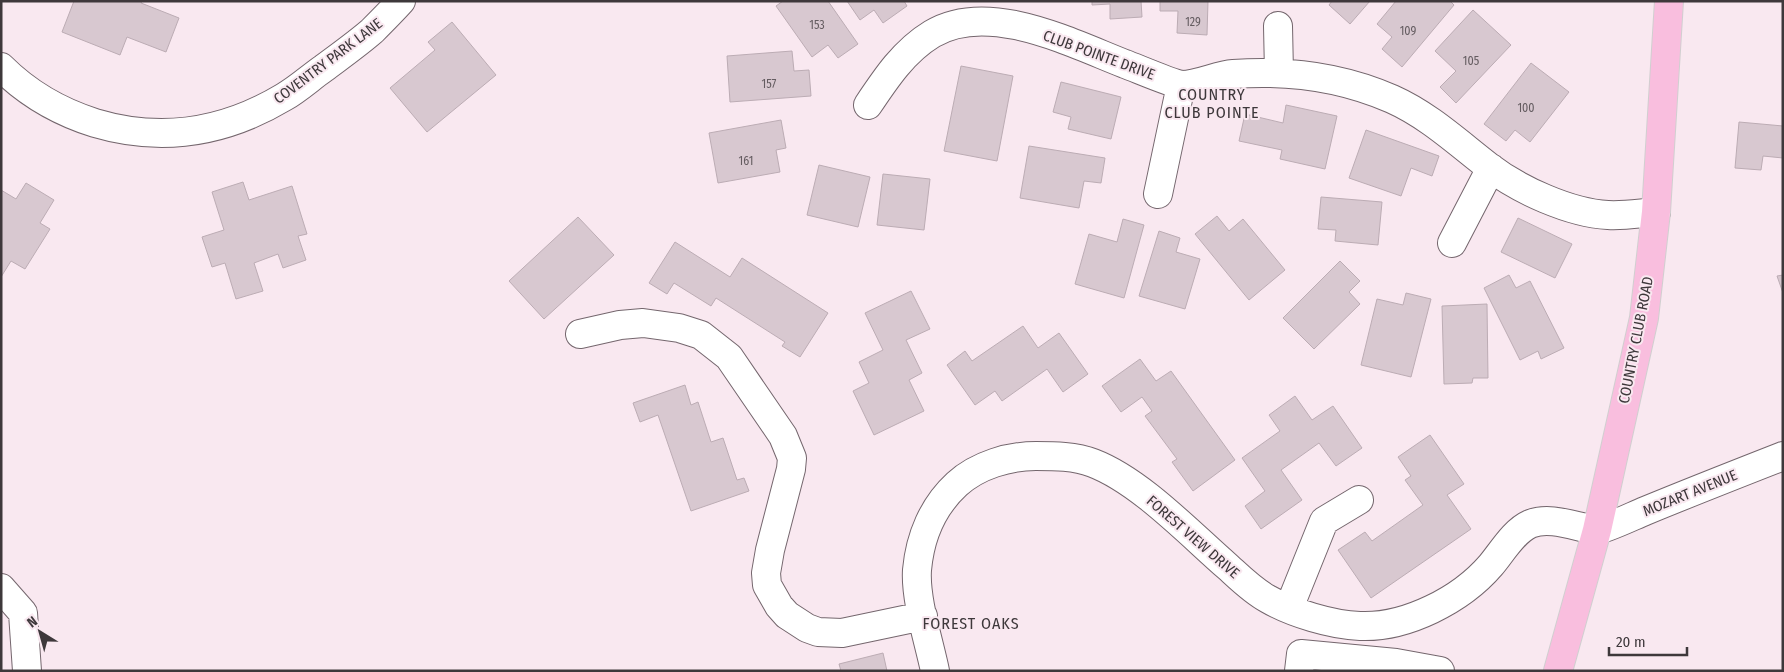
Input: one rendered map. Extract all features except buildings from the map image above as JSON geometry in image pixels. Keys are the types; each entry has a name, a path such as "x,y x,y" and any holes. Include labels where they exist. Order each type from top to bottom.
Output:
{"main road":[{"name":"COUNTRY CLUB ROAD","path":"1558,671 1597,530 1644,318 1656,212 1669,1"}],"street":[{"name":"COVENTRY PARK LANE","path":"1,67 10,76 42,99 78,118 112,128 154,134 184,133 228,123 254,114 286,97 371,32 401,1"},
{"name":"CLUB POINTE DRIVE","path":"868,105 888,74 905,56 933,34 954,25 978,21 1002,22 1048,35 1181,85"},
{"path":"1278,26 1279,74"},
{"path":"1158,194 1181,85 1232,74 1279,74 1326,78 1361,86 1394,100 1435,123 1491,168 1519,187 1540,197 1586,212 1609,215 1656,212"},
{"path":"1452,243 1491,168"},
{"path":"580,334 620,325 643,323 679,328 701,335 729,358 783,436 792,458 791,470 770,550 766,573 767,585 779,606 787,615 807,628 818,632 842,633 923,616"},
{"name":"FOREST VIEW DRIVE","path":"935,671 918,594 917,571 924,535 933,514 947,494 964,478 996,462 1019,456 1055,456 1081,460 1111,472 1141,491 1267,599 1326,622 1362,626 1397,623 1430,611 1461,592 1488,569 1518,532 1528,525 1539,521 1550,521 1597,530"},
{"name":"MOZART AVENUE","path":"1597,530 1783,456"},
{"path":"1289,608 1324,521 1359,500"},
{"path":"1,588 23,613 27,671"},
{"path":"1299,671 1301,654 1396,663 1440,671"}],"district":[{"name":"COUNTRY CLUB POINTE","path":"1212,103"},
{"name":"FOREST OAKS","path":"971,623"}]}
